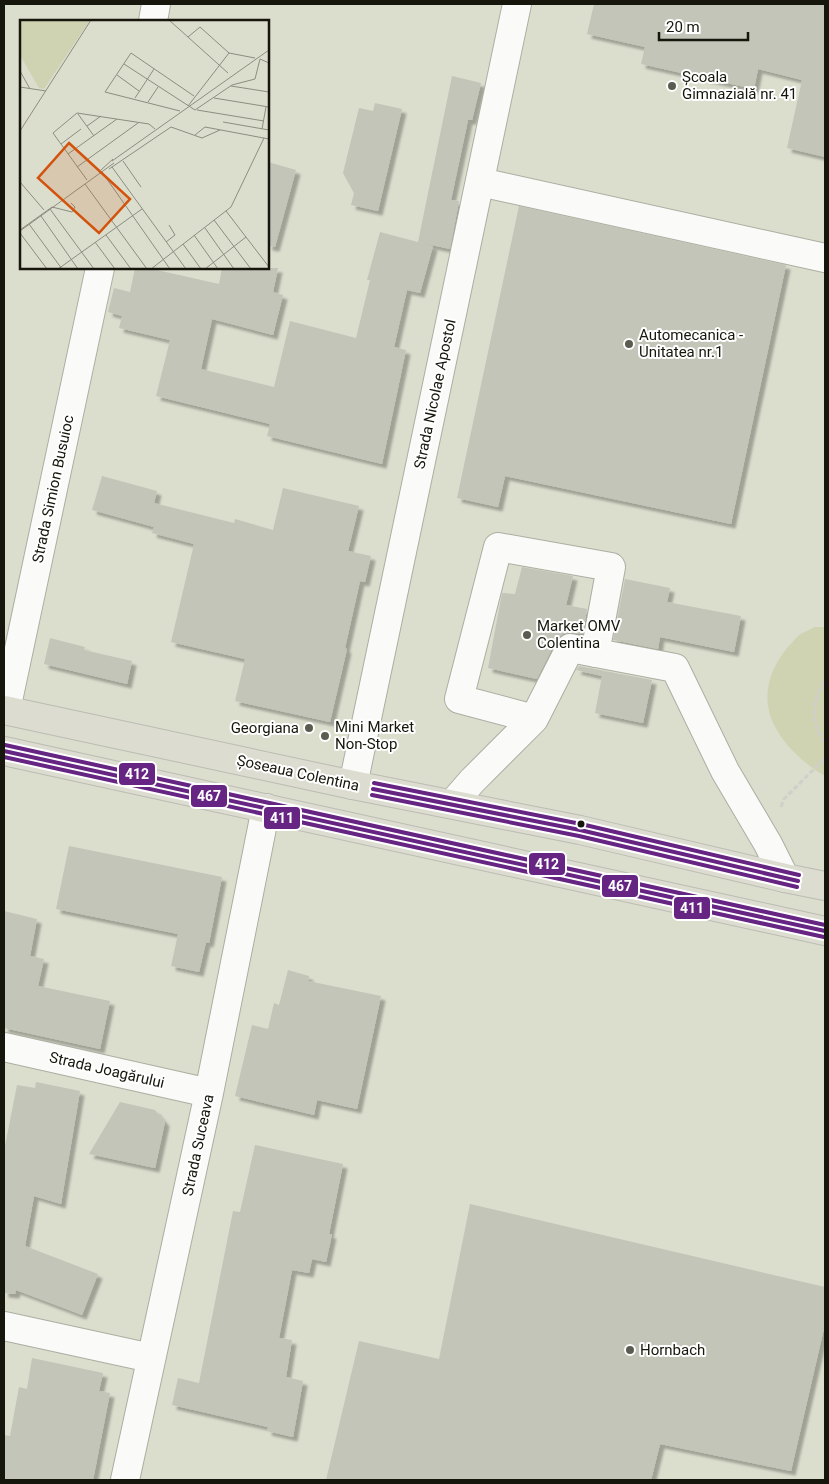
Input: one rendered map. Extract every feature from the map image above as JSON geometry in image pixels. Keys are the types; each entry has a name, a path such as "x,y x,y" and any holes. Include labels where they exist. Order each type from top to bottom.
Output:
{"main road":[{"name":"Șoseaua Colentina","path":"4,710 353,785 580,830 825,886"},
{"path":"4,751 825,931"}],"street":[{"path":"152,20 156,4"},
{"name":"Strada Nicolae Apostol","path":"353,785 517,4"},
{"path":"480,182 825,258"},
{"name":"Strada Simion Busuioc","path":"4,710 100,269"},
{"path":"534,719 459,699 498,547 611,568 595,653"},
{"path":"452,804 472,781 534,719 570,648 675,668 725,771 768,844 785,878"},
{"name":"Strada Suceava","path":"125,1480 210,1093 266,808"},
{"name":"Strada Joagărului","path":"4,1047 210,1093"},
{"path":"4,1326 151,1358"}],"path":[{"path":"825,682 816,700 814,712 816,725 821,738 825,742"},
{"path":"784,799 825,760"}],"green space":[{"path":"815,627 825,627 825,776 801,759 780,736 771,718 767,699 773,671 782,655 799,635"}],"building":[{"path":"594,4 825,4 825,157 787,148 802,80 758,69 754,89 641,64 645,47 587,34"},
{"path":"452,76 481,83 472,120 468,120 451,200 459,201 450,249 418,242"},
{"path":"375,103 402,109 378,211 351,205 354,193 343,173 359,108 373,111"},
{"path":"269,162 296,170 275,247 269,246"},
{"name":"Automecanica - Unitatea nr.1","path":"519,206 786,265 731,524 505,476 498,507 457,498"},
{"path":"380,232 433,246 420,293 407,290 394,347 406,350 382,464 267,436 270,424 156,396 170,340 119,328 122,316 108,312 114,288 130,292 135,269 152,269 219,284 222,269 278,268 273,292 283,295 273,335 212,319 201,369 274,387 290,321 356,338 370,280 367,280"},
{"path":"102,476 157,491 154,503 234,523 235,519 273,530 283,488 359,506 348,551 371,556 365,582 360,581 330,722 235,701 245,659 171,642 194,544 152,533 154,527 92,510"},
{"name":"Market OMV Colentina","path":"522,567 573,576 566,605 587,609 583,634 563,634 556,641 537,679 488,668 502,593 515,594"},
{"path":"625,579 670,588 667,602 741,616 734,652 660,637 658,649 613,640"},
{"path":"50,638 85,647 84,650 132,661 127,684 44,664"},
{"path":"579,666 652,680 643,723 595,713 602,676 576,670"},
{"path":"69,846 222,877 209,943 206,942 199,972 171,966 178,934 56,909"},
{"path":"4,911 37,919 30,956 44,959 38,986 110,1001 100,1049 4,1028"},
{"path":"288,970 309,976 308,981 381,996 357,1109 317,1100 314,1115 235,1096 252,1025 268,1029 274,1003 279,1005"},
{"path":"36,1082 80,1091 61,1204 34,1196 25,1246 98,1274 82,1315 16,1290 15,1294 4,1293 4,1151 17,1085 35,1088"},
{"path":"120,1102 155,1110 165,1122 155,1168 89,1154"},
{"path":"255,1145 343,1164 329,1234 332,1234 326,1262 312,1259 309,1273 292,1270 279,1338 292,1340 286,1377 303,1381 293,1437 267,1431 268,1427 172,1405 178,1378 199,1383 233,1211 240,1212"},
{"name":"Hornbach","path":"470,1204 825,1287 825,1324 791,1471 660,1444 651,1480 326,1480 359,1341 439,1359"},
{"path":"32,1358 103,1373 99,1391 110,1393 93,1480 4,1480 4,1435 10,1436 19,1387 27,1389"}],"transit line":[{"name":"412","path":"5,745 825,925"},
{"name":"467","path":"4,751 825,931"},
{"name":"411","path":"4,757 824,937"},
{"name":"412","path":"374,783 581,824 799,875"},
{"name":"467","path":"373,789 580,830 798,881"},
{"name":"411","path":"372,795 579,836 797,887"}],"place":[{"name":"Școala Gimnazială nr. 41","path":"672,86"},
{"name":"Automecanica - Unitatea nr.1","path":"629,344"},
{"name":"Market OMV Colentina","path":"527,635"},
{"name":"Georgiana","path":"309,728"},
{"name":"Mini Market Non-Stop","path":"325,736"},
{"name":"Hornbach","path":"630,1350"}]}
